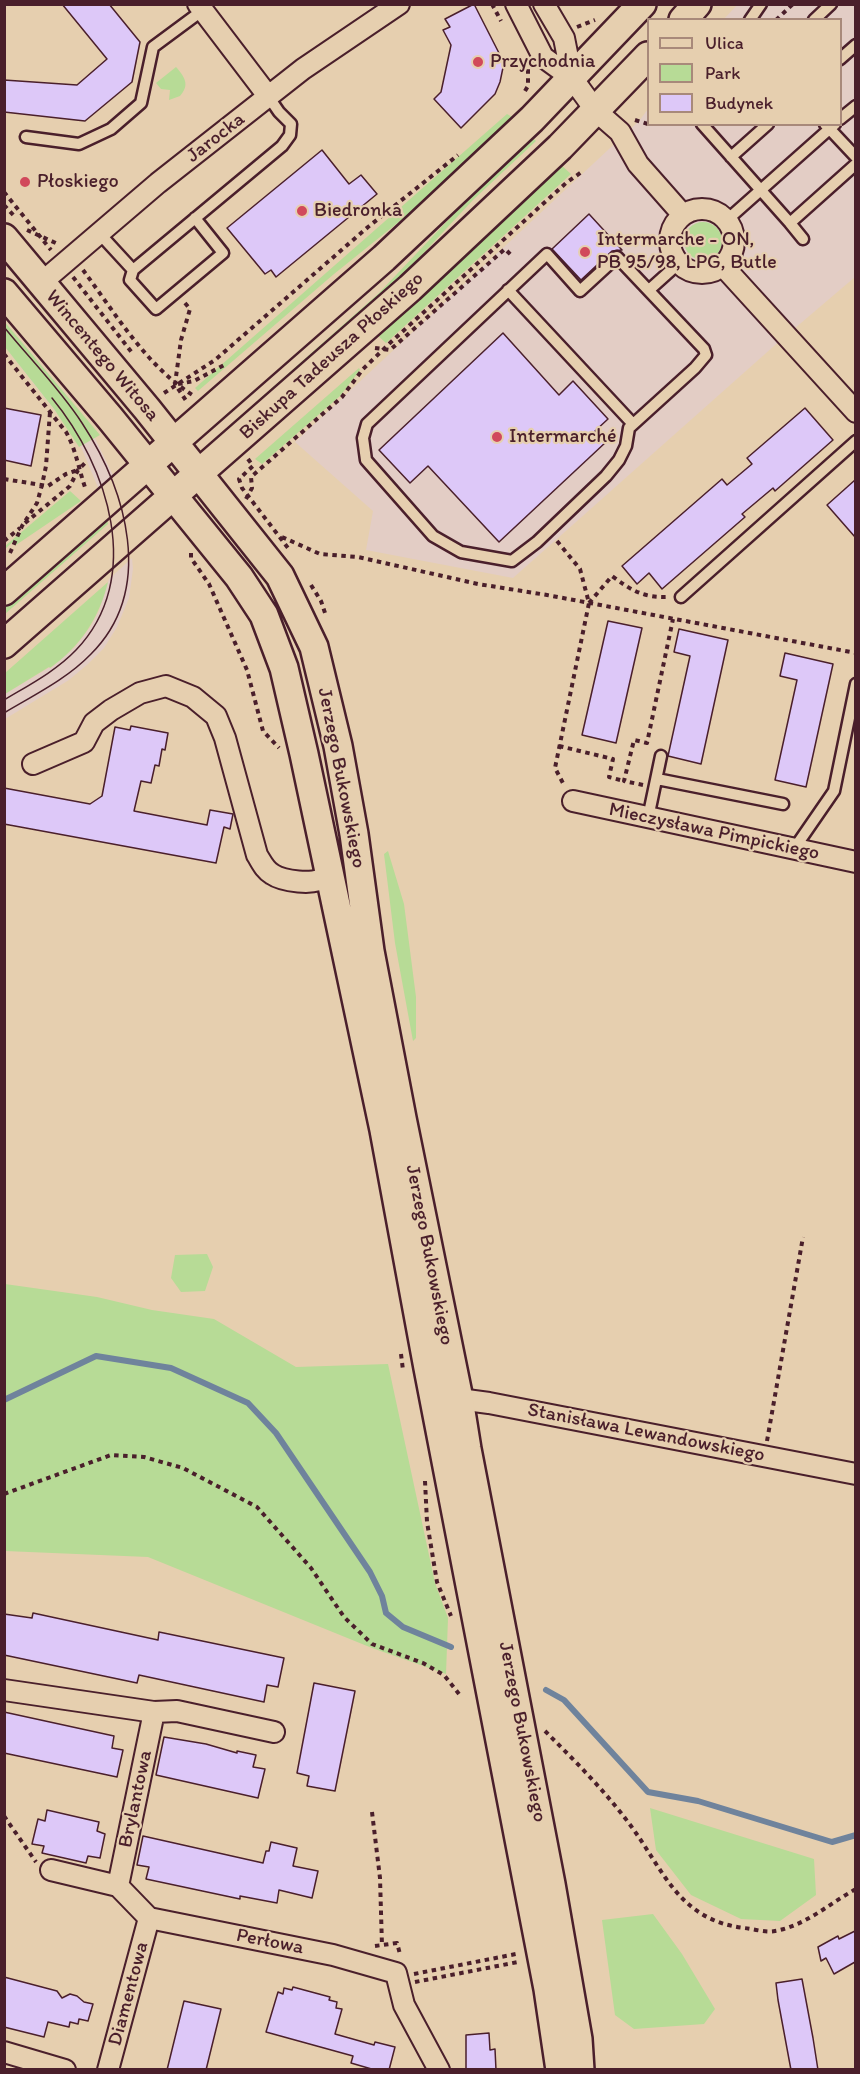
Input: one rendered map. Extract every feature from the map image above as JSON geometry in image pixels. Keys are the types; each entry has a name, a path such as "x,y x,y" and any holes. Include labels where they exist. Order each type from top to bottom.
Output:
{"street":[{"name":"Jarocka","path":"41,283 268,96 303,69 399,4"},
{"path":"516,4 543,57 572,78 596,111 609,143 638,164 683,215"},
{"path":"544,4 564,38 572,78"},
{"name":"Biskupa Tadeusza Płoskiego","path":"4,591 384,258 524,127 642,4"},
{"path":"685,18 697,4"},
{"path":"203,6 268,96"},
{"name":"Biskupa Tadeusza Płoskiego","path":"4,644 410,288 596,111 647,57"},
{"path":"701,209 711,210 727,220 732,229 734,249 723,266 706,273 696,273 679,264 670,244 671,233 683,215 701,209"},
{"name":"Wincentego Witosa","path":"16,230 41,283 174,442 198,475"},
{"path":"723,266 855,412"},
{"name":"Wincentego Witosa","path":"4,293 174,496"},
{"name":"Jerzego Bukowskiego","path":"198,475 280,576 314,647 338,746 354,834 370,951 409,1153 447,1402 549,1989 560,2070"},
{"name":"Jerzego Bukowskiego","path":"174,496 239,577 264,615 284,668 384,1130 447,1402 467,1449 551,1884 578,2039 580,2070"},
{"path":"33,764 84,742 94,723 111,710 140,693 166,686 193,698 216,716 225,738 257,855 265,869 275,876 292,881 319,880 324,877 329,868"},
{"name":"Mieczysława Pimpickiego","path":"573,801 855,862"},
{"path":"231,822 250,827"},
{"name":"Stanisława Lewandowskiego","path":"447,1402 507,1406 855,1474"},
{"path":"4,1690 154,1712 177,1711 274,1732"},
{"name":"Brylantowa","path":"118,1886 154,1712"},
{"path":"51,1870 118,1886 149,1918"},
{"name":"Perłowa","path":"149,1918 333,1954 383,1968"},
{"name":"Diamentowa","path":"108,2070 149,1918"},
{"path":"383,1968 396,1973 404,2005 439,2070"},
{"path":"4,2052 65,2070"}],"lane":[{"path":"751,18 760,4"},
{"path":"816,18 831,4"},
{"path":"26,137 79,144 111,129 141,103 153,47 203,6"},
{"path":"842,57 855,45"},
{"path":"195,218 223,253 156,309 130,280 133,270 195,218 282,146 290,135 291,124 268,96"},
{"path":"842,117 855,106"},
{"path":"704,126 803,239"},
{"path":"731,157 766,126"},
{"path":"727,220 830,126 855,157"},
{"path":"790,223 855,164"},
{"path":"99,233 133,270"},
{"path":"547,254 580,291 618,257 649,290 704,349 706,355 633,423 629,428 626,446 619,460 606,476 549,530 512,561 461,552 433,536 366,460 363,438 367,424 547,254"},
{"path":"649,290 679,264"},
{"path":"508,290 633,423"},
{"path":"681,597 855,441"},
{"path":"794,849 834,791 855,684"},
{"path":"648,818 661,756"},
{"path":"656,784 783,804"}],"path":[{"path":"778,18 793,4"},
{"path":"573,28 592,21"},
{"path":"523,95 528,86 529,70"},
{"path":"632,119 647,124"},
{"path":"164,394 175,384 215,360 368,227 462,152"},
{"path":"4,192 40,236 67,260 175,384 194,397"},
{"path":"4,205 16,230 68,247 67,260 139,362"},
{"path":"367,356 376,348 390,350 505,249 513,257"},
{"path":"177,292 190,309 181,340 175,384 178,391"},
{"path":"4,354 51,410 72,441 78,470 89,498"},
{"path":"10,553 22,526 37,503 46,466 51,410"},
{"path":"249,460 252,466 239,479 242,489 282,537 320,554 358,557 478,584 855,653"},
{"path":"4,541 70,486 78,470 87,461"},
{"path":"4,479 48,486 66,474 78,470"},
{"path":"549,530 580,569 589,603 555,768 573,801"},
{"path":"589,603 612,576 634,592 658,597 681,597"},
{"path":"624,781 634,740 646,743 674,619"},
{"path":"559,746 613,759 609,777 656,784"},
{"path":"765,1456 803,1237"},
{"path":"4,1494 111,1455 144,1457 183,1468 257,1508 311,1568 344,1617 372,1644 423,1663 444,1675 459,1694"},
{"path":"544,1731 583,1770 631,1826 672,1889 686,1903 711,1919 734,1927 773,1932 793,1926 855,1889"},
{"path":"372,1812 380,1878 383,1968"},
{"path":"4,1816 38,1864 51,1870"},
{"path":"399,1985 518,1962"}],"shaded area":[{"path":"737,5 855,5 855,277 513,578 366,550 373,511 295,442 639,121 647,110 647,126 842,126 842,18 725,18"},
{"path":"4,321 66,394 89,426 113,475 110,482 100,492 81,447 5,347"},
{"path":"132,558 133,569 129,598 117,627 104,648 69,680 5,719 5,694 51,668 75,647 99,611 109,579"}],"green space":[{"path":"176,67 186,85 180,96 169,100 170,90 161,89 156,83"},
{"path":"507,114 514,118 451,180 334,274 198,391 195,388"},
{"path":"532,137 536,141 473,200 390,289 231,430 228,427 379,293 470,197"},
{"path":"560,164 571,174 386,343 377,335"},
{"path":"703,222 716,228 722,241 716,254 703,260 690,254 684,241 690,228"},
{"path":"4,321 100,435 79,447 54,409 5,347"},
{"path":"359,368 360,370 340,396 262,464 255,459"},
{"path":"70,491 81,501 16,545 13,542 5,549 5,546"},
{"path":"107,518 108,524 5,614 4,608"},
{"path":"108,582 100,608 80,641 50,668 5,694 5,673"},
{"path":"388,851 404,904 416,997 416,1038 413,1041 395,943 384,854"},
{"path":"207,1254 213,1267 205,1291 181,1292 171,1278 175,1255"},
{"path":"5,1284 97,1297 152,1310 214,1319 296,1367 388,1364 435,1583 448,1618 446,1674 372,1648 148,1557 5,1551"},
{"path":"650,1808 814,1859 816,1895 780,1921 741,1919 691,1895 656,1850"},
{"path":"653,1914 682,1954 715,2009 704,2024 634,2029 615,2015 602,1920"}],"building":[{"path":"62,4 109,4 140,42 132,82 85,121 4,112 4,80 77,85 107,59"},
{"name":"Przychodnia","path":"474,4 501,57 505,58 495,94 461,128 434,99 441,92 451,45 443,30 450,27 445,19"},
{"name":"Biedronka","path":"322,150 349,184 361,175 377,194 276,277 271,270 265,274 227,228"},
{"name":"Intermarche - ON, PB 95/98, LPG, Butle","path":"589,214 622,250 612,251 581,280 552,249"},
{"name":"Intermarché","path":"503,333 559,395 573,381 608,419 595,431 606,442 499,542 428,466 410,483 379,450"},
{"path":"4,408 41,415 31,466 4,460"},
{"path":"805,408 833,440 775,491 773,488 742,514 745,517 662,589 649,573 637,584 622,566 722,479 727,485 752,464 747,458"},
{"path":"855,480 855,537 827,505"},
{"path":"608,621 642,628 616,743 582,735"},
{"path":"679,629 728,640 701,764 668,756 690,656 674,652"},
{"path":"785,653 833,664 806,787 775,780 797,680 780,676"},
{"path":"131,726 168,733 165,750 162,749 159,766 155,765 151,783 141,781 134,811 207,825 210,810 233,814 230,829 224,827 216,863 4,824 4,788 90,804 102,796 115,727 130,730"},
{"path":"33,1613 158,1640 159,1632 284,1658 278,1687 267,1685 264,1702 139,1675 137,1683 4,1655 4,1614 32,1618"},
{"path":"314,1683 355,1691 335,1791 307,1786 309,1776 297,1773"},
{"path":"4,1712 114,1736 112,1748 123,1750 117,1777 4,1753"},
{"path":"164,1737 256,1755 253,1767 265,1769 258,1798 156,1775"},
{"path":"47,1810 99,1822 97,1831 105,1834 100,1858 88,1856 86,1863 42,1853 44,1846 32,1844 38,1819 45,1821"},
{"path":"143,1836 263,1863 271,1842 297,1848 293,1866 318,1871 312,1898 279,1890 277,1903 240,1896 240,1899 146,1879 149,1867 137,1865"},
{"path":"855,1931 855,1962 834,1974 826,1958 821,1961 818,1947 838,1936 839,1939"},
{"path":"4,1977 57,1991 62,1998 70,1994 93,2004 88,2021 79,2019 78,2024 70,2022 69,2027 48,2022 44,2037 4,2027"},
{"path":"802,1979 818,2070 791,2070 778,2000 776,1983"},
{"path":"293,1987 330,1997 329,2000 337,2002 336,2008 342,2009 335,2034 374,2045 375,2042 395,2047 389,2070 375,2070 351,2063 353,2056 266,2032 278,1992 283,1994 284,1988 292,1990"},
{"path":"184,2001 221,2009 206,2070 167,2070"},
{"path":"489,2033 490,2050 495,2049 496,2070 466,2070 466,2035"}],"waterway":[{"path":"4,1400 96,1356 171,1368 248,1403 276,1433 370,1572 382,1596 386,1613 403,1627 451,1647"},
{"path":"546,1690 564,1700 648,1792 698,1801 832,1842 856,1835"}],"tram line":[{"path":"4,327 64,398 98,449 121,508 127,539 128,570 123,600 111,628 91,654 61,679 4,713"},
{"path":"4,700 51,671 76,650 97,621 109,590 113,557 111,522 102,489 89,456 72,425 52,398"}],"place":[{"name":"Przychodnia","path":"478,62"},
{"name":"Płoskiego","path":"25,182"},
{"name":"Biedronka","path":"302,211"},
{"name":"Intermarche - ON, PB 95/98, LPG, Butle","path":"585,252"},
{"name":"Intermarché","path":"497,437"}]}
